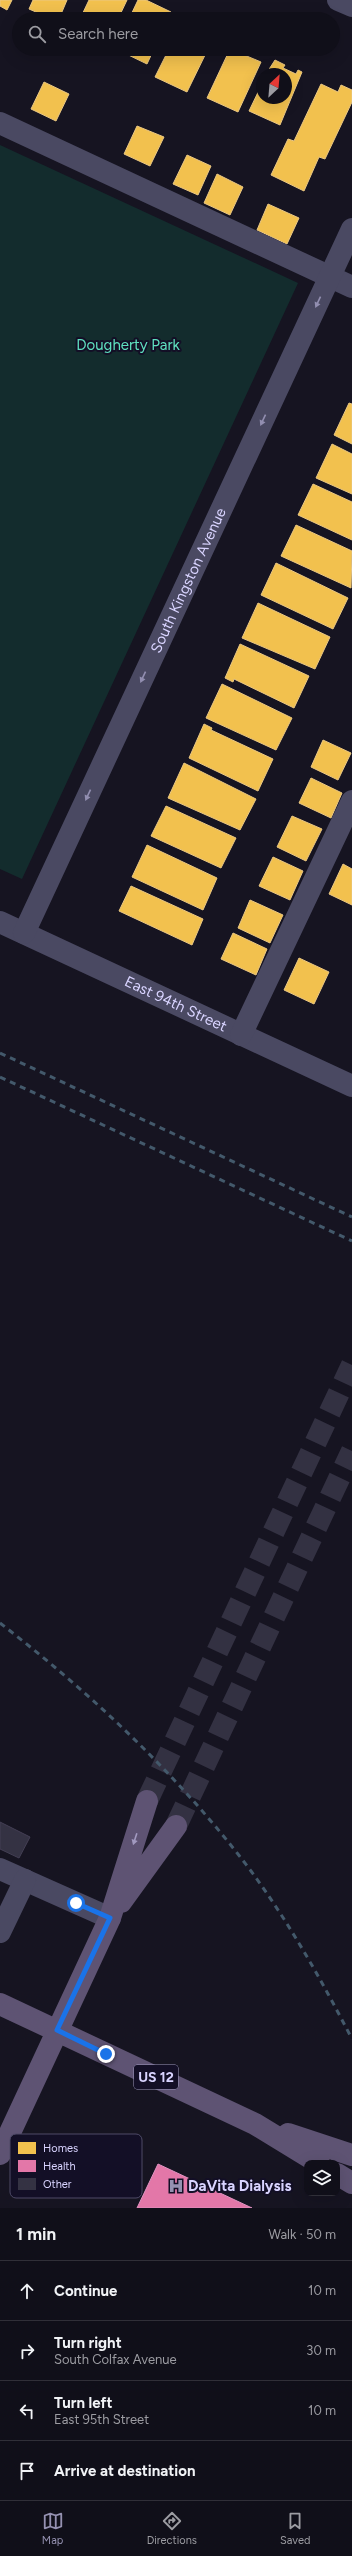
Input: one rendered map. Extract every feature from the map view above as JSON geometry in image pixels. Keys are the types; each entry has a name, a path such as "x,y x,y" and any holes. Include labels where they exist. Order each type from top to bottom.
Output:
{"main road":[{"path":"0,2154 110,1918 147,1802"},
{"path":"110,1918 176,1826"},
{"name":"US 12","path":"0,2004 255,2124 314,2160"},
{"name":"US 12","path":"255,2124 352,2155"},
{"path":"340,2176 352,2183"}],"street":[{"path":"338,0 352,6"},
{"path":"0,123 352,287"},
{"name":"South Kingston Avenue","path":"24,933 352,229"},
{"path":"241,1035 352,802"},
{"name":"East 94th Street","path":"0,922 352,1086"},
{"path":"0,1870 110,1918"},
{"path":"0,1932 25,1880"}],"green space":[{"name":"Dougherty Park","path":"0,145 298,283 22,879 0,869"}],"building: Homes":[{"path":"0,0 12,0 7,10 0,6"},
{"path":"33,0 67,0 62,12 36,12 29,9"},
{"path":"89,0 127,0 121,12 83,12"},
{"path":"138,0 146,0 171,12 132,12"},
{"path":"130,56 151,56 147,64"},
{"path":"166,56 205,56 187,92 155,77"},
{"path":"227,56 247,56 261,62 258,68 256,68 256,73 238,112 207,98"},
{"path":"275,60 285,65 283,68 270,68"},
{"path":"298,70 302,72 292,96 292,72 296,74"},
{"path":"44,82 69,94 56,121 31,109"},
{"path":"321,84 338,92 341,85 352,90 352,102 325,159 319,157 304,191 271,175 288,139 294,141"},
{"path":"256,96 256,104 289,104 280,125 249,111"},
{"path":"137,126 164,137 150,166 124,154"},
{"path":"187,155 211,166 198,195 173,184"},
{"path":"217,174 243,187 230,215 204,203"},
{"path":"268,204 299,218 287,244 257,230"},
{"path":"349,403 352,404 352,444 334,435"},
{"path":"332,444 352,454 352,494 316,478"},
{"path":"313,484 352,502 352,540 298,515"},
{"path":"296,525 352,551 351,588 281,556"},
{"path":"276,563 348,598 333,629 261,595"},
{"path":"258,603 330,637 315,669 242,638"},
{"path":"240,644 309,676 294,708 234,679 233,682 225,678"},
{"path":"222,684 292,718 276,750 206,718"},
{"path":"204,724 212,728 211,730 273,759 258,791 189,758"},
{"path":"323,740 351,753 338,780 311,767"},
{"path":"184,763 256,799 240,830 168,798"},
{"path":"311,778 342,793 331,818 299,803"},
{"path":"166,806 236,838 221,868 151,836"},
{"path":"292,816 322,829 306,861 277,847"},
{"path":"147,845 217,878 203,910 132,877"},
{"path":"273,857 303,871 290,900 259,886"},
{"path":"343,864 352,869 352,905 329,894"},
{"path":"131,886 203,919 192,945 119,911"},
{"path":"250,900 283,915 270,943 238,928"},
{"path":"233,933 267,949 256,975 221,959"},
{"path":"299,958 329,972 314,1004 284,990"}],"building: Health":[{"name":"DaVita Dialysis","path":"158,2164 252,2208 137,2208"}],"building: Other":[{"path":"0,1822 30,1837 19,1858 0,1849"}],"tunnel":[{"path":"147,1801 352,1365"},
{"path":"176,1826 352,1451"}],"railway":[{"path":"0,1053 352,1217"},
{"path":"0,1077 352,1241"},
{"path":"0,1623 35,1650 102,1708 165,1770 224,1836 279,1911 317,1974 352,2039"}],"place":[{"name":"DaVita Dialysis","path":"176,2186"}],"route":[{"path":"76,1903 110,1918 57,2030 106,2054"}]}
